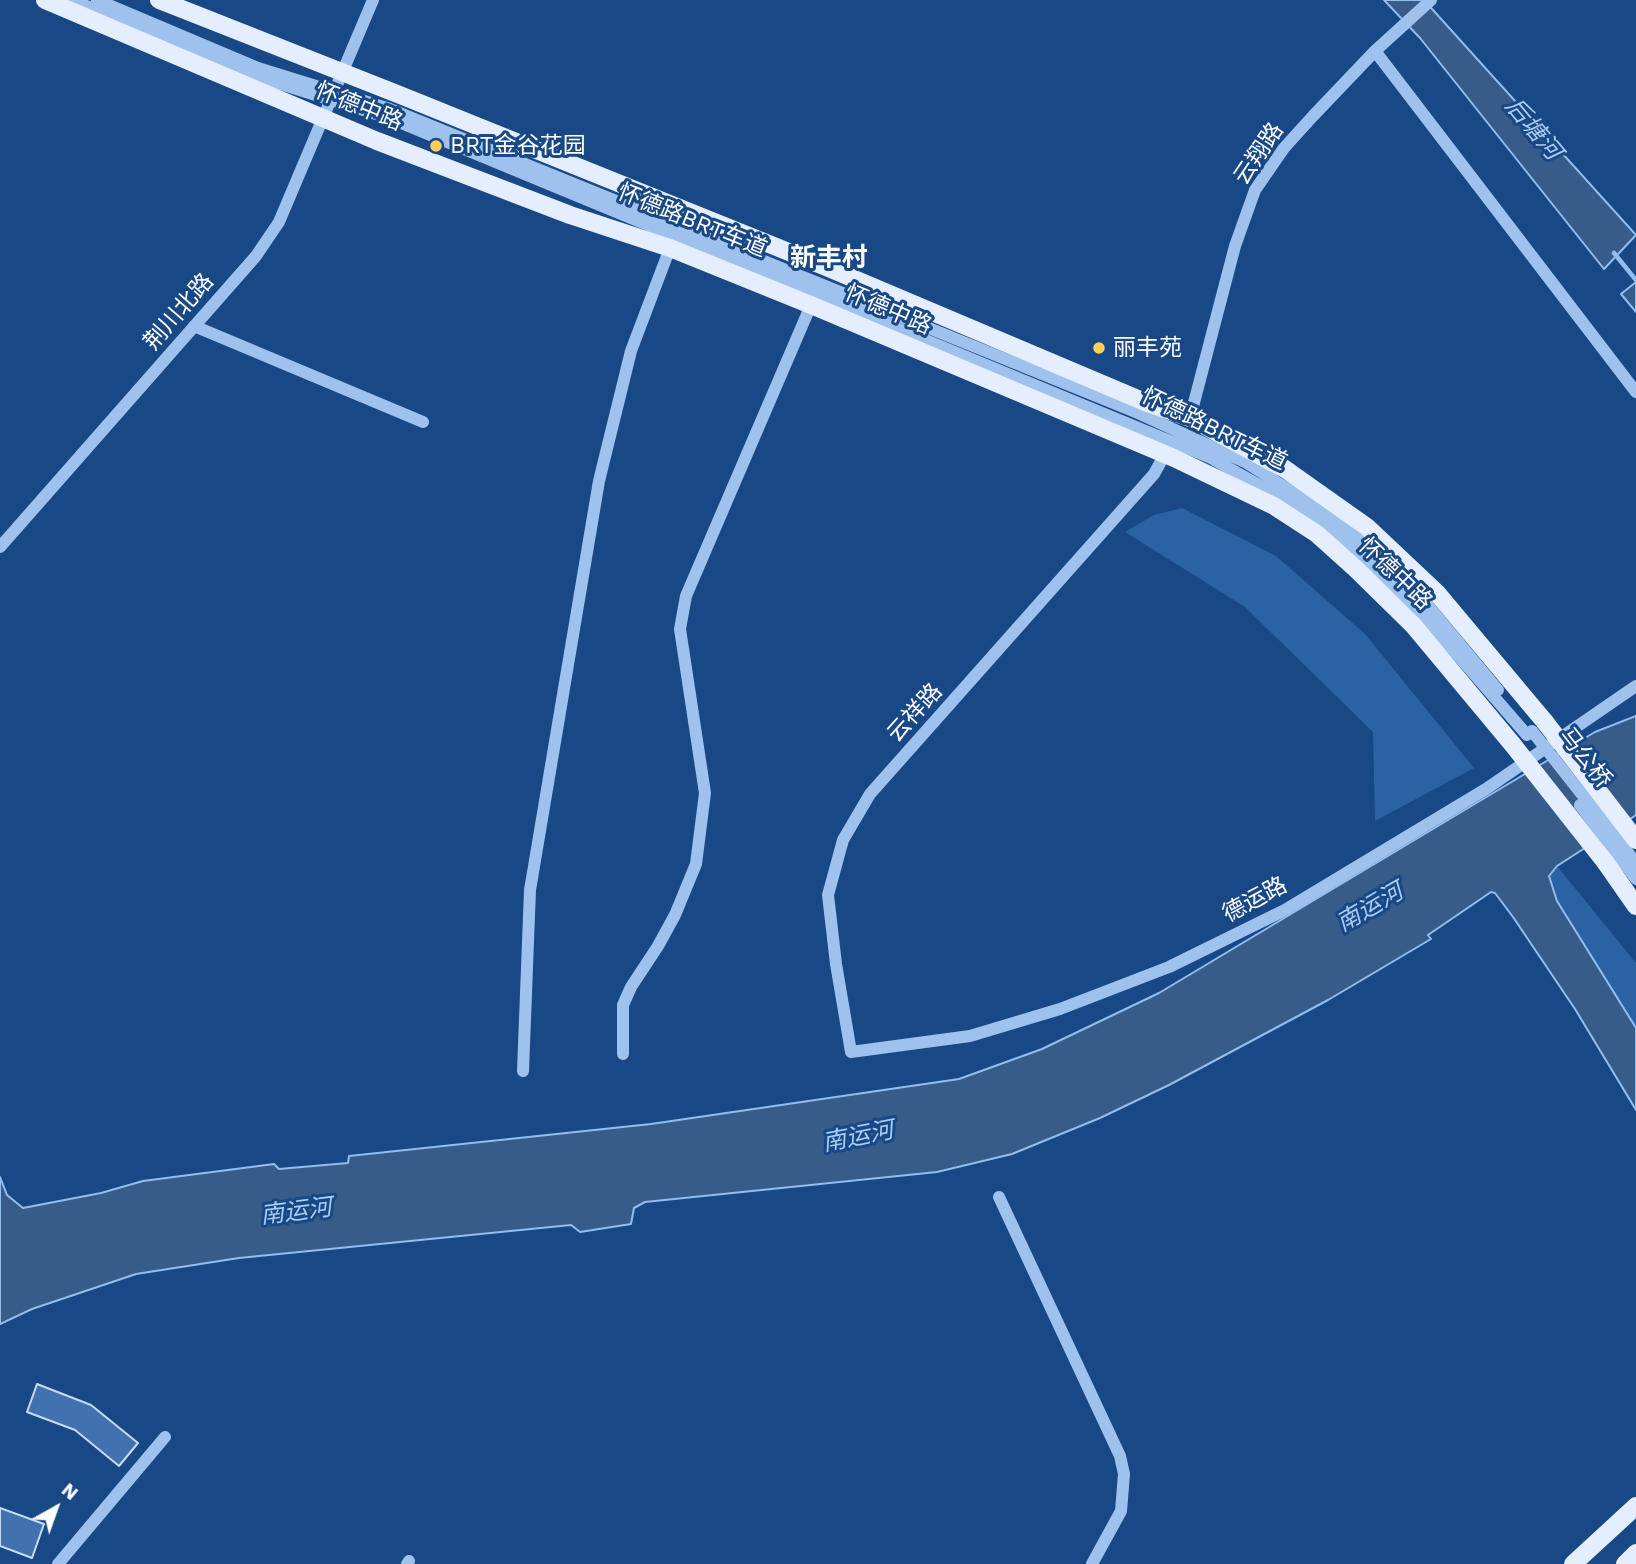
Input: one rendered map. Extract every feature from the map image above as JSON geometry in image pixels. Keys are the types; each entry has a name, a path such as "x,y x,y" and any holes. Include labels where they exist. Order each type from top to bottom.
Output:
{"main road":[{"name":"怀德中路","path":"45,0 323,119 570,215 670,248 811,304 1166,454 1274,506 1317,534 1529,733"},
{"name":"怀德中路","path":"159,0 826,267 1145,402 1190,418 1285,469 1367,527 1437,593 1529,733"},
{"path":"1529,733 1624,850 1636,906"},
{"name":"马公桥","path":"1529,733 1624,850"},
{"path":"1573,1564 1636,1506"},
{"path":"1625,1564 1636,1553"}],"street":[{"name":"怀德路BRT车道","path":"72,0 255,76 403,114 1138,413 1245,462 1307,501 1367,545 1425,601 1529,733"},
{"name":"怀德路BRT车道","path":"97,0 258,68 333,96"},
{"name":"荆川北路","path":"0,547 256,256 279,222 373,0"},
{"name":"云翔路","path":"1190,418 1235,246 1255,190 1284,148 1375,51 1431,0"},
{"path":"1375,51 1636,392"},
{"path":"523,1071 530,890 599,481 631,351 670,248"},
{"path":"623,1054 623,1005 675,915 695,864 699,841 705,793 680,629 686,596 811,304"},
{"path":"194,326 424,422"},
{"name":"云祥路","path":"851,1052 828,895 843,839 870,794 1145,484 1166,454"},
{"name":"德运路","path":"851,1052 970,1036 1060,1009 1169,967 1285,910 1463,803 1636,686"},
{"path":"1624,850 1636,863"},
{"path":"1624,850 1636,879"},
{"path":"999,1197 1120,1456 1124,1474 1121,1511 1091,1564"},
{"path":"58,1564 165,1437"}],"shaded area":[{"path":"1182,508 1276,556 1365,634 1474,768 1375,821 1373,732 1245,607 1125,532 1154,515"},
{"path":"1557,866 1636,963 1636,1028 1557,901 1549,876"}],"water":[{"path":"1384,0 1424,0 1636,235 1604,269 1420,38"},
{"path":"1636,282 1636,312 1621,294"},
{"name":"南运河","path":"1636,716 1636,815 1557,866 1549,876 1557,901 1636,1028 1636,1110 1575,1009 1513,917 1495,893 1491,892 1428,935 1431,939 1328,1000 1169,1085 1100,1118 1012,1154 937,1172 645,1202 634,1208 631,1224 580,1232 571,1225 239,1258 136,1274 32,1309 0,1324 0,1177 7,1195 23,1208 101,1193 143,1181 274,1164 279,1169 348,1163 349,1156 651,1124 959,1079 1042,1049 1159,993 1595,732"}],"building":[{"path":"37,1384 91,1405 138,1443 119,1466 75,1430 27,1412"},
{"path":"0,1508 44,1524 32,1558 0,1546"}],"waterway":[{"name":"后塘河","path":"1614,253 1636,280"}],"place":[{"name":"BRT金谷花园","path":"436,146"},
{"name":"丽丰苑","path":"1099,348"}],"district":[{"name":"新丰村","path":"829,258"}]}
